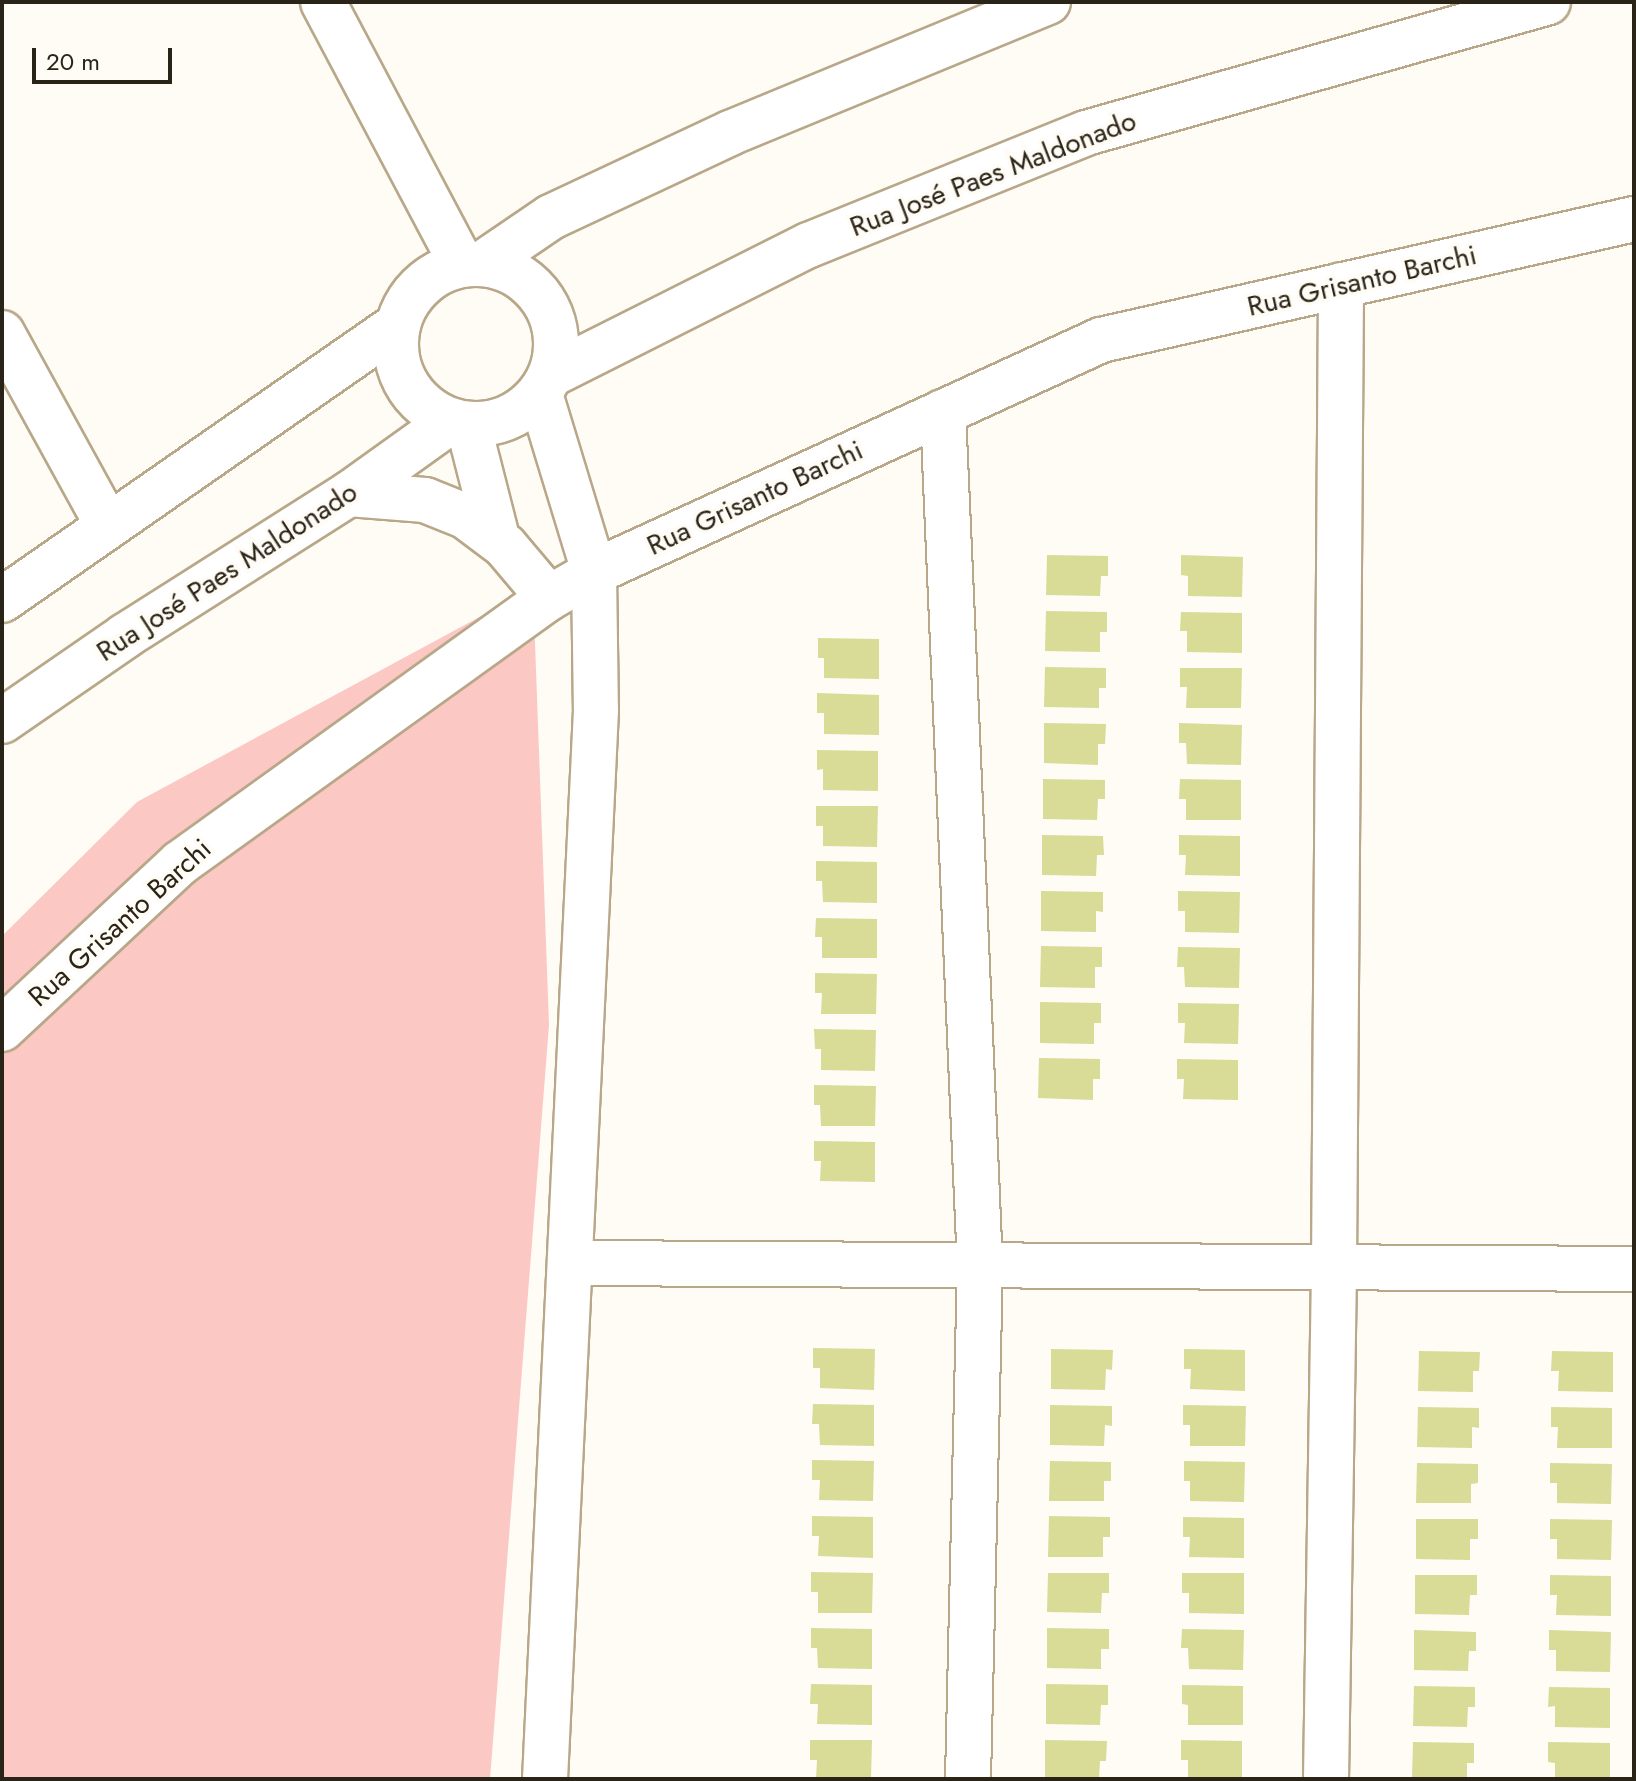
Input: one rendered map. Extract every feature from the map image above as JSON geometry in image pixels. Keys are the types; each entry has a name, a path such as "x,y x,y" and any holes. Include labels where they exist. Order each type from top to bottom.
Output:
{"street":[{"path":"323,2 472,264"},
{"path":"472,264 551,217 730,133 1048,2"},
{"name":"Rua José Paes Maldonado","path":"2,721 125,636 460,422 502,421 523,410 546,384 809,245 1086,133 1548,2"},
{"name":"Rua Grisanto Barchi","path":"2,1029 180,863 549,598 594,572 1101,340 1634,219"},
{"path":"497,538 460,422 431,411 413,395 401,373 396,350 398,325 407,302 423,284 443,270 472,264 501,267 520,276 547,305 555,327 557,351 546,384 594,572 596,710 545,1779"},
{"path":"1326,1779 1334,1268 1341,285"},
{"path":"2,600 398,325"},
{"path":"2,333 108,526"},
{"path":"943,412 980,1266 968,1779"},
{"path":"349,494 425,500 465,516 497,538 549,598"},
{"path":"572,1263 1634,1269"}],"shaded area":[{"path":"533,588 549,1025 490,1779 2,1779 2,936 137,802"}],"building":[{"path":"1047,555 1108,556 1108,576 1101,576 1100,596 1046,595"},
{"path":"1181,555 1243,557 1242,597 1188,596 1188,576 1181,575"},
{"path":"1046,611 1107,612 1107,632 1100,632 1100,652 1045,651"},
{"path":"1181,612 1242,613 1242,653 1187,652 1187,631 1180,631"},
{"path":"818,638 879,639 879,679 824,678 824,658 818,658"},
{"path":"1045,667 1106,668 1106,688 1099,688 1099,708 1044,707"},
{"path":"1180,668 1242,668 1241,708 1186,708 1187,687 1180,687"},
{"path":"817,693 879,695 879,735 824,734 824,713 817,713"},
{"path":"1044,723 1106,724 1105,744 1098,744 1098,765 1044,763"},
{"path":"1179,723 1242,725 1241,765 1187,764 1186,743 1179,743"},
{"path":"817,750 878,751 878,791 823,790 823,769 817,770"},
{"path":"1043,779 1105,780 1105,799 1098,799 1097,820 1043,819"},
{"path":"1180,779 1241,780 1241,820 1186,820 1186,799 1179,799"},
{"path":"816,806 878,806 877,847 823,846 823,826 816,826"},
{"path":"1042,835 1103,836 1104,855 1097,855 1096,876 1042,875"},
{"path":"1179,835 1240,836 1240,876 1185,875 1186,855 1179,855"},
{"path":"816,861 877,862 877,903 823,902 822,881 816,881"},
{"path":"1041,891 1103,892 1103,912 1096,911 1096,932 1041,931"},
{"path":"1178,891 1240,892 1239,933 1185,932 1185,911 1178,911"},
{"path":"816,918 877,919 877,958 822,958 822,937 815,937"},
{"path":"1041,946 1102,947 1102,967 1095,967 1095,988 1040,987"},
{"path":"1178,947 1240,948 1239,988 1185,987 1184,967 1177,967"},
{"path":"815,973 877,974 876,1014 821,1014 822,993 815,993"},
{"path":"1040,1002 1101,1003 1101,1023 1094,1023 1094,1044 1040,1043"},
{"path":"1178,1003 1239,1004 1238,1044 1184,1043 1185,1023 1178,1023"},
{"path":"814,1029 876,1030 875,1071 821,1070 821,1049 815,1049"},
{"path":"1039,1058 1100,1059 1100,1079 1093,1079 1093,1100 1038,1098"},
{"path":"1177,1059 1238,1060 1238,1100 1183,1099 1184,1079 1177,1079"},
{"path":"814,1085 876,1086 875,1126 821,1126 820,1105 814,1105"},
{"path":"814,1141 875,1142 875,1182 820,1181 821,1161 814,1161"},
{"path":"813,1348 875,1349 874,1390 820,1388 820,1368 813,1368"},
{"path":"1051,1349 1113,1350 1112,1370 1106,1369 1105,1390 1051,1389"},
{"path":"1184,1349 1245,1350 1245,1391 1190,1389 1191,1369 1184,1369"},
{"path":"1419,1351 1480,1352 1479,1371 1473,1371 1473,1392 1418,1391"},
{"path":"1552,1351 1613,1352 1613,1392 1558,1391 1559,1371 1551,1371"},
{"path":"813,1404 874,1405 874,1446 820,1445 819,1424 812,1424"},
{"path":"1050,1405 1112,1406 1112,1426 1105,1425 1104,1446 1050,1445"},
{"path":"1183,1405 1246,1406 1245,1446 1190,1446 1190,1425 1183,1425"},
{"path":"1418,1407 1479,1408 1479,1428 1472,1427 1472,1448 1417,1447"},
{"path":"1551,1407 1612,1408 1612,1448 1557,1448 1558,1427 1551,1427"},
{"path":"812,1460 874,1461 873,1501 819,1500 820,1480 812,1480"},
{"path":"1050,1461 1111,1462 1111,1481 1104,1481 1104,1501 1049,1501"},
{"path":"1184,1461 1245,1462 1244,1502 1190,1501 1190,1481 1184,1481"},
{"path":"1417,1463 1478,1464 1478,1483 1471,1484 1471,1503 1416,1503"},
{"path":"1550,1463 1612,1464 1611,1504 1557,1503 1557,1483 1550,1483"},
{"path":"812,1516 873,1517 873,1558 818,1556 819,1536 812,1536"},
{"path":"1049,1516 1110,1517 1110,1537 1103,1537 1103,1557 1048,1557"},
{"path":"1183,1517 1244,1518 1244,1558 1189,1557 1190,1537 1183,1537"},
{"path":"1416,1519 1478,1519 1478,1539 1470,1539 1470,1560 1416,1559"},
{"path":"1550,1519 1612,1520 1611,1560 1557,1559 1557,1539 1550,1539"},
{"path":"811,1572 873,1573 872,1613 818,1613 818,1592 811,1592"},
{"path":"1048,1573 1109,1573 1109,1593 1102,1593 1101,1613 1047,1612"},
{"path":"1182,1573 1244,1573 1244,1614 1189,1613 1189,1593 1182,1593"},
{"path":"1415,1575 1477,1575 1477,1595 1470,1595 1469,1615 1415,1614"},
{"path":"1550,1575 1611,1576 1611,1616 1556,1615 1557,1595 1550,1595"},
{"path":"811,1628 872,1629 872,1669 818,1668 817,1648 811,1648"},
{"path":"1047,1628 1109,1629 1109,1649 1101,1649 1101,1669 1047,1668"},
{"path":"1182,1629 1244,1630 1243,1670 1189,1669 1188,1648 1181,1648"},
{"path":"1414,1630 1476,1632 1476,1651 1469,1651 1468,1671 1414,1670"},
{"path":"1549,1630 1611,1632 1610,1672 1556,1671 1556,1650 1549,1650"},
{"path":"811,1684 872,1685 872,1725 817,1724 818,1704 810,1704"},
{"path":"1046,1684 1108,1685 1108,1705 1101,1705 1100,1725 1046,1724"},
{"path":"1182,1685 1243,1686 1243,1725 1188,1725 1188,1705 1182,1704"},
{"path":"1414,1686 1475,1687 1475,1707 1468,1707 1467,1727 1413,1726"},
{"path":"1549,1687 1610,1688 1610,1728 1555,1727 1555,1706 1548,1707"},
{"path":"810,1740 872,1740 871,1779 816,1779 817,1760 810,1760"},
{"path":"1045,1740 1107,1741 1106,1761 1100,1761 1099,1779 1045,1779"},
{"path":"1181,1740 1242,1741 1242,1779 1188,1779 1188,1760 1181,1760"},
{"path":"1413,1742 1474,1743 1474,1763 1467,1763 1467,1779 1412,1779"},
{"path":"1548,1742 1610,1743 1610,1779 1555,1779 1555,1763 1548,1762"}]}
